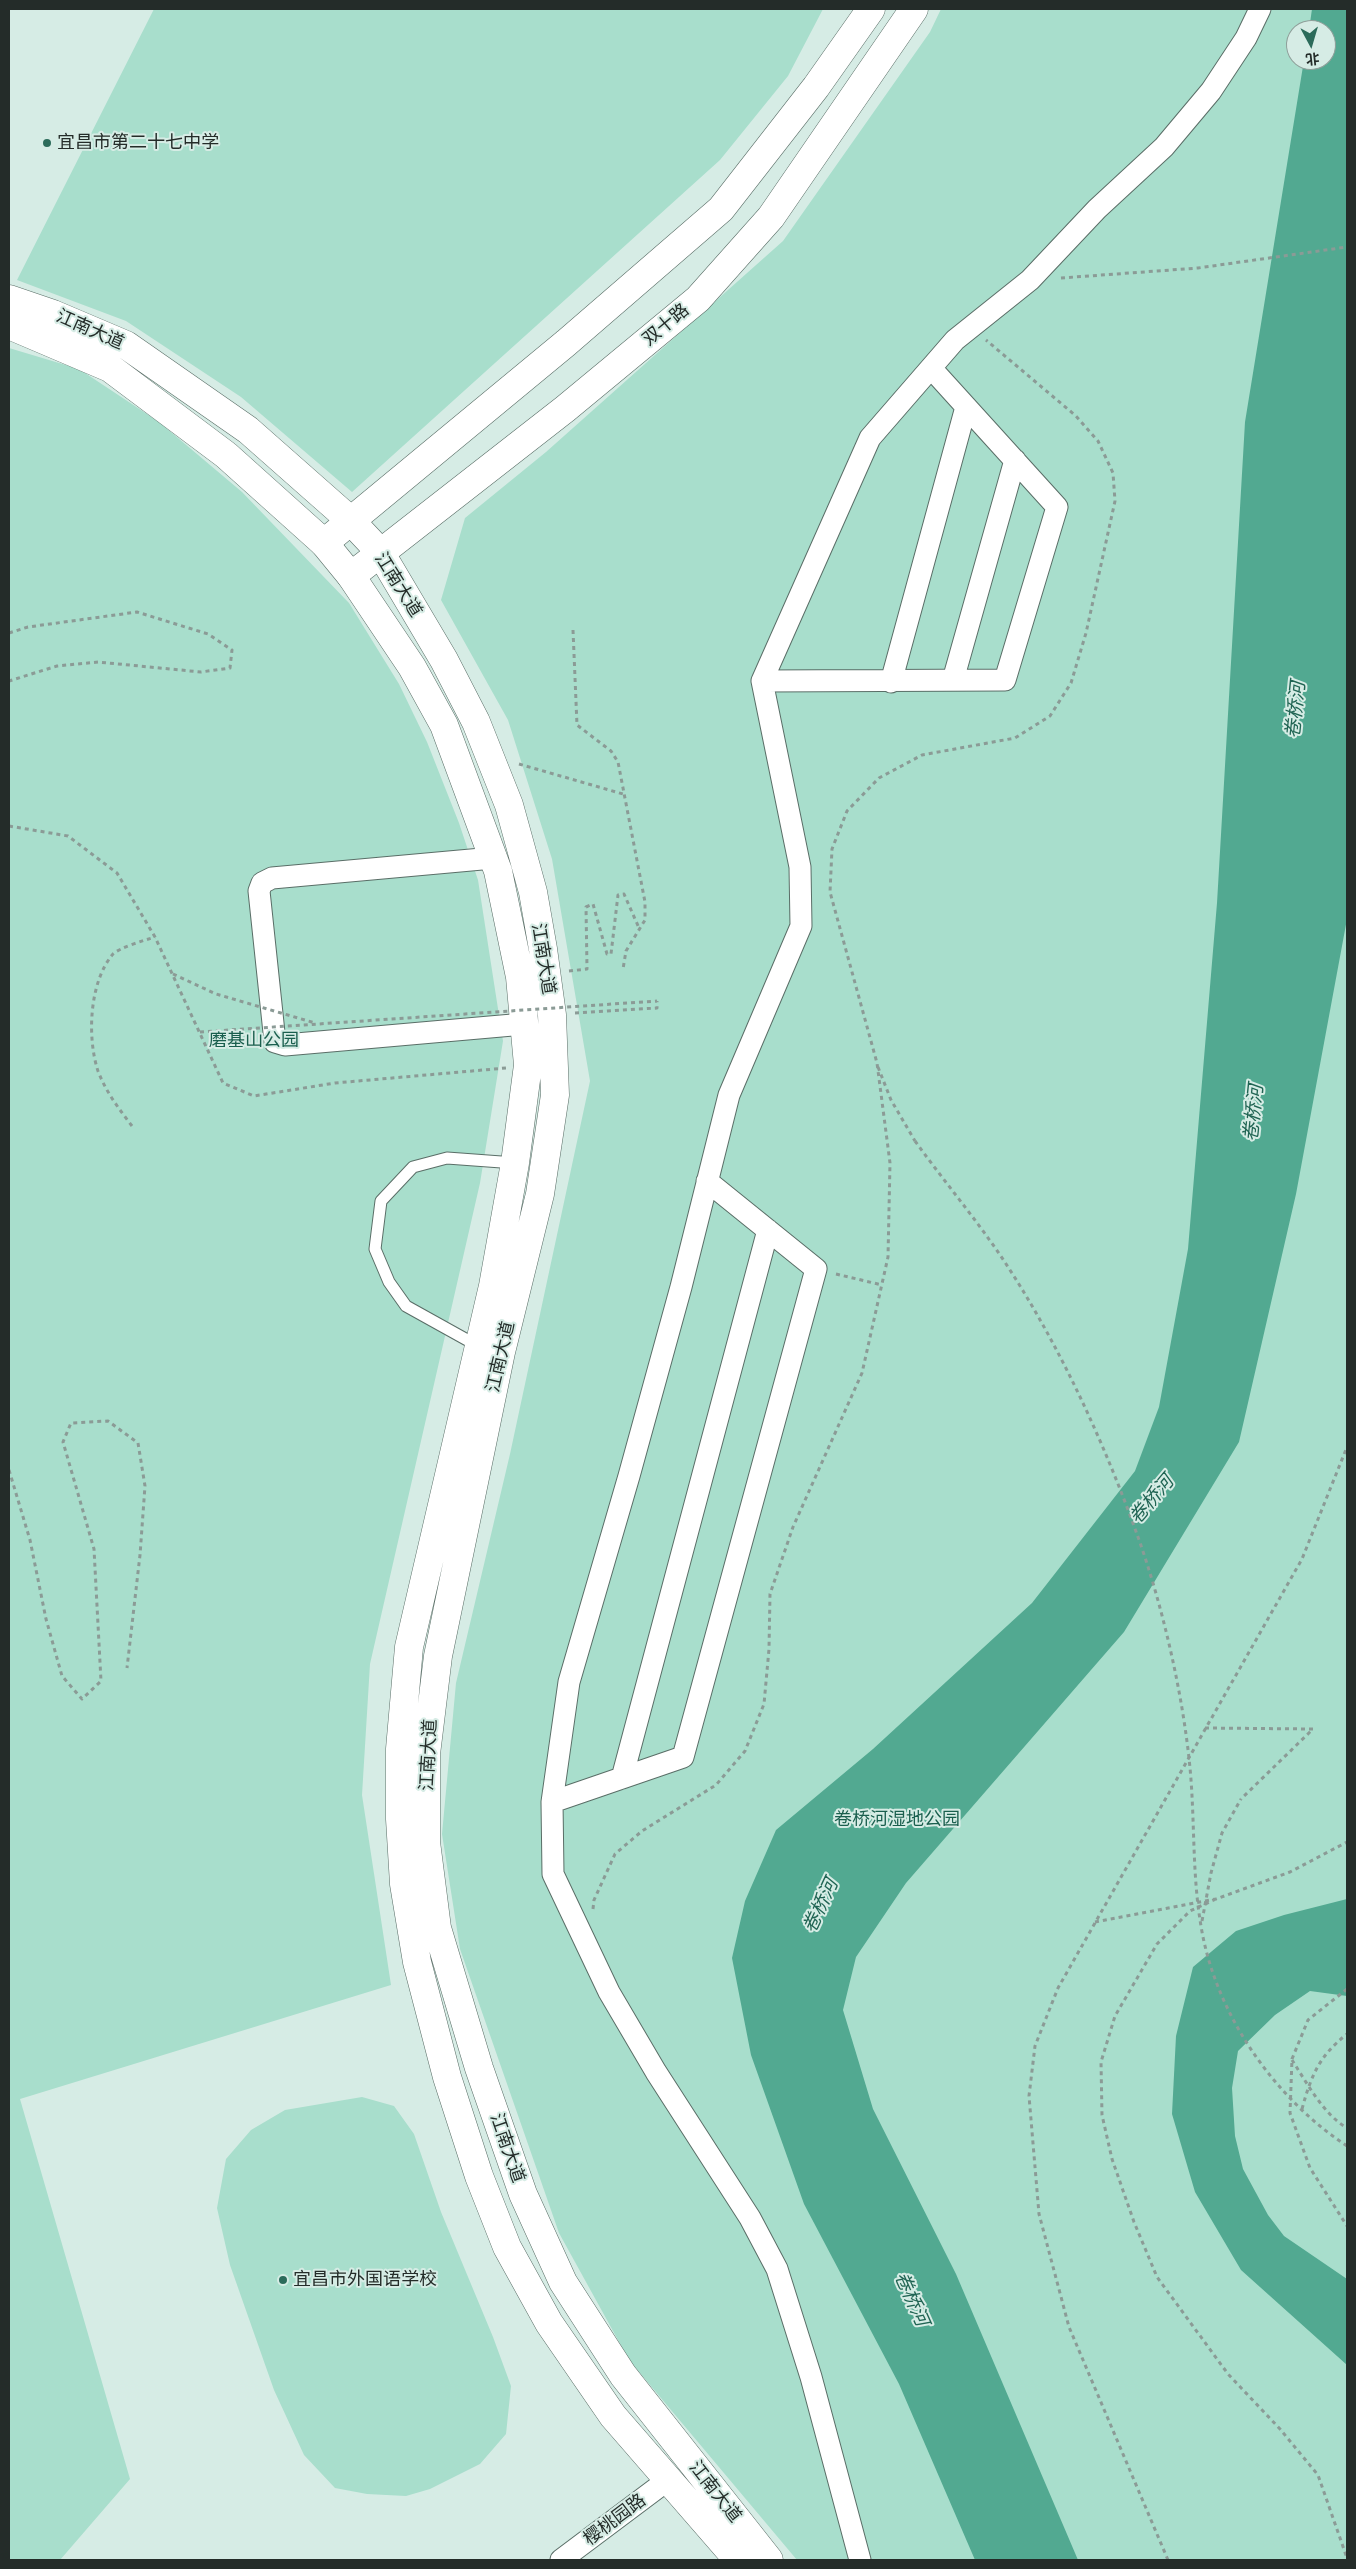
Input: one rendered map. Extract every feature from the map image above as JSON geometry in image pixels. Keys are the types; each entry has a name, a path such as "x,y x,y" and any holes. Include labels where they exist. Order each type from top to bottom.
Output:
{"main road":[{"path":"324,542 566,343 721,209 816,87 871,9"},
{"name":"双十路","path":"351,576 565,409 698,299 771,217 914,9"},
{"name":"江南大道","path":"9,299 53,314 126,345 248,430 350,520 380,552 444,660 476,722 510,805 533,892 546,973 552,1015 555,1095 540,1194 501,1352 438,1656 426,1754 426,1842 437,1928 480,2068 523,2194 563,2282 623,2375 769,2560"},
{"name":"江南大道","path":"9,325 110,368 226,455 324,542 351,576 412,667 444,725 493,858 520,977 528,1066 515,1163 493,1286 409,1647 400,1749 400,1819 404,1884 417,1962 447,2077 479,2176 507,2247 549,2323 613,2416 738,2560"}],"street":[{"path":"860,2560 811,2377 777,2269 750,2218 656,2072 609,1992 553,1874 552,1802 569,1682 629,1476 729,1095 801,926 800,867 762,681 870,438 955,340 1030,280 1097,209 1164,146 1199,105 1246,38 1260,9"},
{"path":"762,681 891,682 1006,680 1057,507 931,368"},
{"path":"891,682 966,407"},
{"path":"953,680 1015,460"},
{"path":"493,858 272,878 262,882 259,891 275,1042 285,1045 524,1024"},
{"path":"552,1802 683,1757 816,1269 707,1182"},
{"path":"622,1778 768,1230"},
{"name":"樱桃园路","path":"561,2560 669,2479"}],"lane":[{"path":"478,1346 406,1306 389,1282 375,1249 381,1202 414,1167 447,1158 515,1163"}],"path":[{"path":"1030,280 1198,268 1347,247"},
{"path":"971,327 1076,416 1098,441 1113,473 1115,500 1086,633 1071,683 1050,716 1016,738 922,755 879,778 847,811 832,849 830,892 876,1063 891,1100 915,1140 996,1249 1036,1314 1108,1460 1139,1539 1162,1621 1180,1702 1190,1769 1192,1834 1201,1927 1215,1981 1240,2031 1276,2083 1323,2130 1347,2146"},
{"path":"9,633 28,627 136,612 208,634 232,650 230,668 200,672 98,662 57,666 9,680"},
{"path":"573,630 577,725 612,751 618,762 622,794 645,902 645,920 626,951 623,969"},
{"path":"490,756 622,794"},
{"path":"9,826 68,836 117,873 155,937 223,1083 254,1096 335,1083 528,1066"},
{"path":"546,973 587,969 586,907 593,904 607,954 611,954 618,895 624,894 639,928"},
{"path":"132,1126 111,1098 98,1070 91,1022 97,981 114,953 155,937"},
{"path":"173,974 216,994 318,1024"},
{"path":"200,1032 657,1000 657,1008 552,1015"},
{"path":"592,1916 594,1900 615,1854 642,1831 716,1786 745,1751 764,1704 769,1649 770,1594 793,1527 862,1373 888,1257 890,1163 876,1063"},
{"path":"816,1269 882,1285"},
{"path":"9,1470 30,1540 46,1619 62,1676 82,1699 102,1681 94,1549 63,1442 71,1423 108,1421 138,1443 145,1486 140,1555 127,1668"},
{"path":"1168,2560 1069,2327 1039,2214 1028,2096 1035,2046 1058,1988 1094,1922 1302,1558 1347,1446"},
{"path":"1201,1927 1211,1873 1222,1833 1241,1799 1313,1729 1205,1728"},
{"path":"1347,1842 1290,1872 1216,1899 1190,1911 1157,1944 1115,2016 1101,2062 1102,2115 1112,2159 1134,2222 1157,2277 1228,2374 1280,2429 1318,2475 1347,2558"},
{"path":"1094,1922 1216,1899"},
{"path":"1347,1988 1308,2020 1292,2059 1290,2113 1310,2168 1347,2226"},
{"path":"1302,2109 1311,2077 1330,2047 1347,2034"},
{"path":"1292,2059 1314,2094 1338,2122 1347,2128"}],"green space":[{"path":"154,9 823,9 788,76 720,160 352,492 241,397 126,321 17,280"},
{"name":"卷桥河湿地公园","path":"941,9 1347,9 1347,2560 797,2560 629,2360 559,2233 460,1949 442,1834 456,1683 510,1454 590,1081 552,859 508,720 441,600 465,518 546,452 783,241 930,32"},
{"name":"磨基山公园","path":"9,348 79,369 159,422 242,492 349,603 399,684 427,742 459,823 478,880 503,1041 480,1183 370,1664 362,1795 391,1985 20,2099 130,2479 60,2560 9,2560"},
{"path":"362,2097 394,2106 414,2134 441,2212 493,2337 511,2386 506,2434 480,2464 430,2489 406,2496 367,2494 335,2488 304,2455 274,2390 230,2265 217,2208 226,2159 251,2130 285,2110"}],"water":[{"name":"卷桥河","path":"1312,9 1347,9 1347,919 1296,1194 1239,1442 1124,1632 906,1883 856,1957 843,2010 873,2109 956,2274 1078,2560 975,2560 899,2384 804,2204 751,2055 732,1958 745,1901 776,1830 873,1749 1032,1603 1135,1471 1159,1407 1188,1249 1217,903 1245,422 1302,70 1336,70 1336,20 1310,20"},
{"path":"1347,1899 1347,1996 1310,1991 1275,2015 1238,2051 1232,2088 1235,2136 1243,2169 1268,2215 1284,2236 1347,2279 1347,2365 1241,2270 1195,2192 1172,2114 1176,2036 1193,1967 1236,1931 1284,1915"}],"place":[{"name":"宜昌市第二十七中学","path":"47,143"},
{"name":"宜昌市外国语学校","path":"283,2280"}]}
